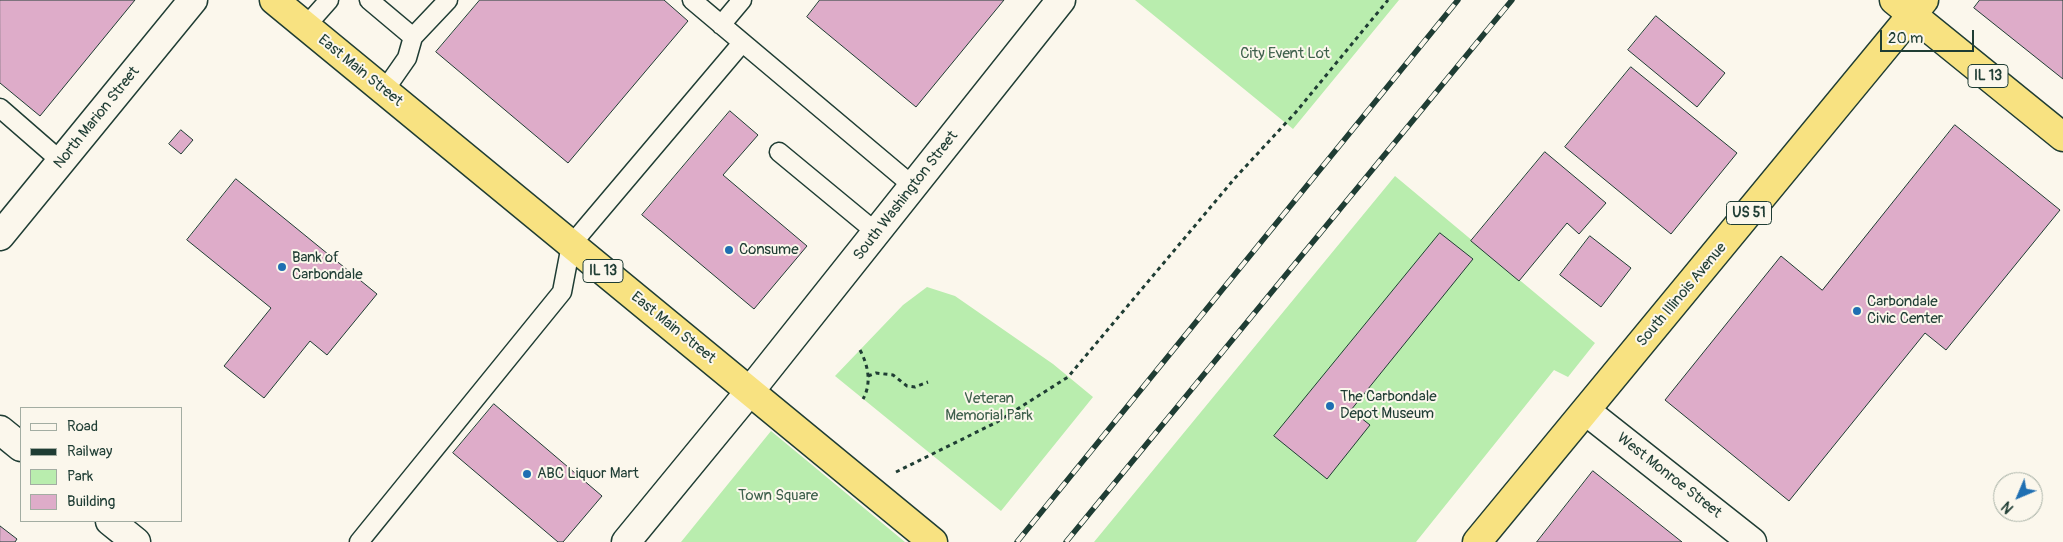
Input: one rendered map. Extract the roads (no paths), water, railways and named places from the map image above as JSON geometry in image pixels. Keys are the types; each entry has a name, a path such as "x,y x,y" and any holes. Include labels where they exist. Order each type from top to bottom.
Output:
{"highway":[{"name":"East Main Street","path":"274,0 933,542"},
{"name":"IL 13","path":"1910,5 2063,137"},
{"name":"South Illinois Avenue","path":"1476,542 1586,410 1910,5"}],"street":[{"name":"North Marion Street","path":"0,236 193,0"},
{"name":"South Washington Street","path":"626,542 750,392 1058,1"},
{"name":"West Monroe Street","path":"1586,410 1752,542"},
{"path":"0,430 20,446"},
{"path":"111,522 136,542"}],"lane":[{"path":"306,26 329,0"},
{"path":"369,0 413,37"},
{"path":"384,91 406,58 413,37 448,0"},
{"path":"692,0 913,186"},
{"path":"722,26 742,0"},
{"path":"359,542 562,292 571,245 742,42"},
{"path":"0,108 62,162"},
{"path":"779,152 876,233"}],"railway":[{"path":"1017,542 1458,0"},
{"path":"1066,542 1512,0"}],"place":[{"name":"Consume","path":"729,250"},
{"name":"Bank of Carbondale","path":"282,267"},
{"name":"Carbondale Civic Center","path":"1857,311"},
{"name":"The Carbondale Depot Museum","path":"1330,406"},
{"name":"ABC Liquor Mart","path":"527,474"}],"park label":[{"name":"City Event Lot","path":"1285,54"},
{"name":"Veteran Memorial Park","path":"989,408"},
{"name":"Town Square","path":"778,496"}]}
